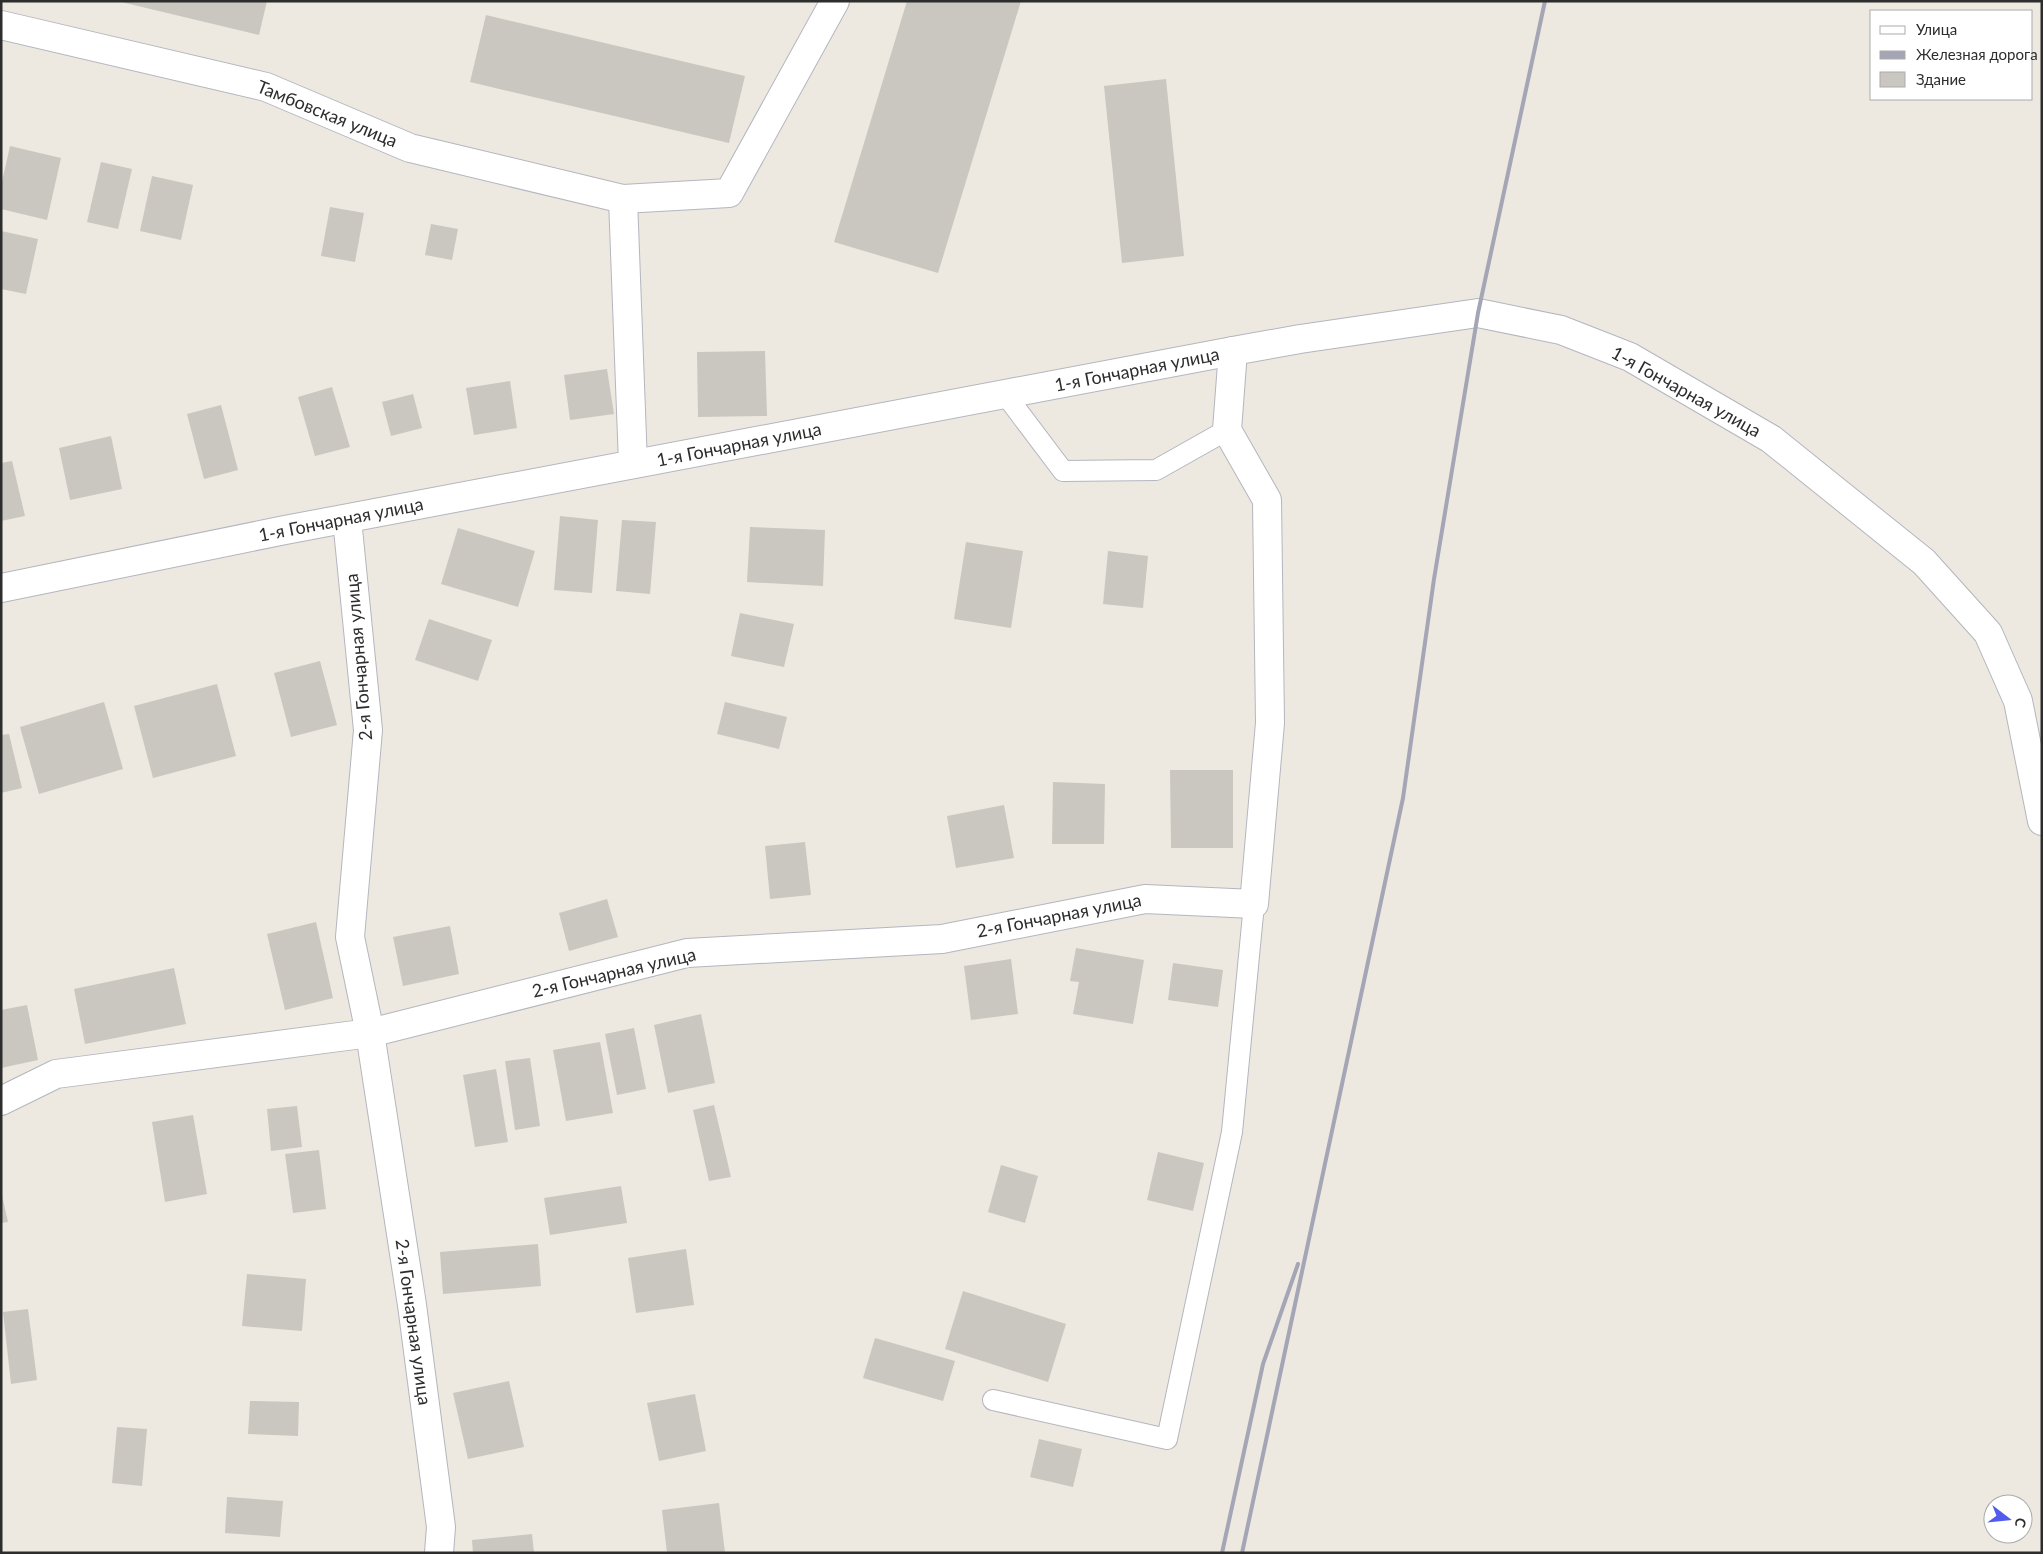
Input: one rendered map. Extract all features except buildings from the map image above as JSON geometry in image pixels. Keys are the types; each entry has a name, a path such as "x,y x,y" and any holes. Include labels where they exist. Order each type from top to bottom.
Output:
{"street":[{"name":"Тамбовская улица","path":"1,25 266,86 410,148 622,199 729,193 835,1"},
{"path":"622,199 633,464"},
{"name":"1-я Гончарная улица","path":"1,588 347,519 1233,351 1300,339 1478,314 1561,330 1630,357 1763,434 1924,562 1988,633 2018,701 2042,821"},
{"path":"1233,351 1227,430 1267,500 1270,723 1254,904"},
{"name":"2-я Гончарная улица","path":"347,519 368,730 350,938 370,1033 412,1305 442,1527 439,1553"},
{"name":"2-я Гончарная улица","path":"1,1101 56,1074 370,1033 687,953 942,939 1145,898 1254,904"}],"lane":[{"path":"1005,394 1063,471 1156,470 1227,430"},
{"path":"993,1400 1167,1439 1232,1132 1254,904"}],"railway":[{"path":"1242,1553 1403,798 1434,579 1478,313 1545,1"},
{"path":"1222,1553 1263,1364 1298,1264"}]}
